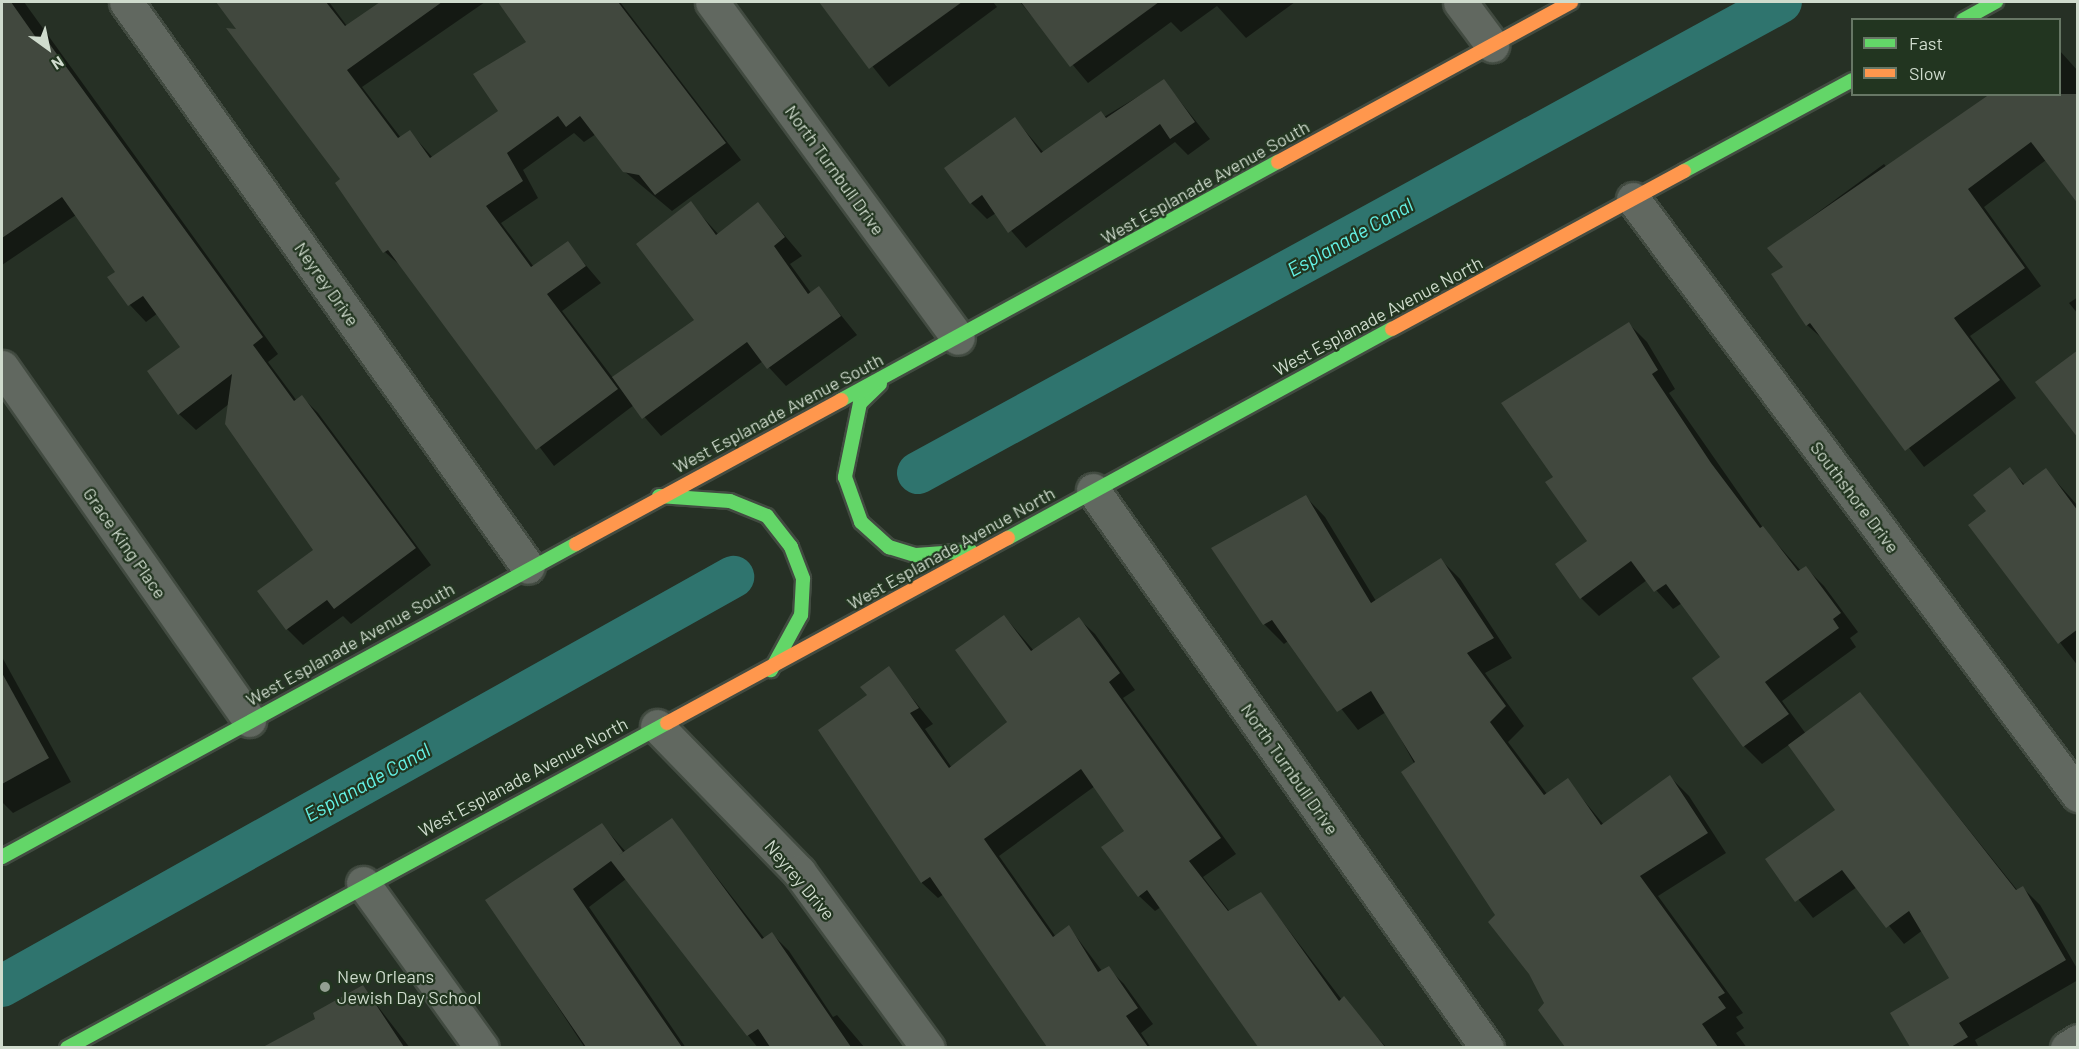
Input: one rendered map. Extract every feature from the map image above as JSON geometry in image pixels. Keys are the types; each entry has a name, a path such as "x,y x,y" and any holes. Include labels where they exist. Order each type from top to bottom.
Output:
{"main road":[{"name":"West Esplanade Avenue South","path":"2,857 528,567 958,338 1571,2"},
{"path":"1967,18 1996,2"},
{"name":"West Esplanade Avenue North","path":"67,1047 363,883 657,726 771,670 981,550 1851,81"},
{"path":"893,373 860,403 851,440 844,477 861,522 889,546 916,555 981,550"},
{"path":"659,496 730,501 767,516 791,547 803,579 801,615 771,670"}],"street":[{"name":"Neyrey Drive","path":"126,2 528,567"},
{"name":"North Turnbull Drive","path":"712,2 958,338"},
{"path":"1460,2 1492,45"},
{"name":"Southshore Drive","path":"1633,199 2078,795"},
{"name":"Grace King Place","path":"2,367 249,720"},
{"name":"North Turnbull Drive","path":"1093,490 1487,1047"},
{"name":"Neyrey Drive","path":"657,726 799,872 928,1047"},
{"path":"363,883 482,1047"},
{"path":"2067,1047 2078,1041"}],"building":[{"path":"2,2 11,2 37,39 43,35 263,337 253,345 294,401 302,395 416,548 334,609 327,600 286,630 257,591 313,550 225,424 232,374 178,415 147,371 180,347 143,296 128,306 107,277 115,272 62,197 2,238"},
{"path":"216,2 326,2 345,26 380,2 442,2 347,70 398,138 410,130 430,158 498,111 473,74 526,42 498,2 618,2 726,143 655,195 639,175 623,172 580,116 566,127 558,116 507,153 523,181 486,206 531,267 568,241 586,266 547,294 618,389 536,450 388,250 383,253 335,183 340,179 226,28 236,29"},
{"path":"819,2 962,2 869,69"},
{"path":"1021,2 1159,2 1070,67"},
{"path":"1164,79 1195,122 1170,139 1160,124 1008,233 982,195 970,204 944,168 1015,117 1041,153 1101,111 1106,118"},
{"path":"2078,94 2078,204 2031,142 1968,189 2025,268 1954,318 2000,380 1905,451 1810,323 1806,326 1771,274 1783,267 1767,248 1987,96"},
{"path":"691,201 716,235 758,202 785,237 774,246 808,294 819,286 841,316 767,369 747,342 642,419 612,377 694,320 636,244"},
{"path":"1629,322 1658,370 1652,374 1711,463 1760,528 1763,526 1798,571 1806,566 1841,613 1833,619 1839,628 1765,682 1789,714 1743,747 1692,678 1720,657 1666,584 1654,592 1631,561 1580,599 1555,564 1587,541 1545,482 1553,477 1501,403"},
{"path":"2078,350 2078,438 2035,382"},
{"path":"2010,467 2023,485 2046,468 2078,511 2078,629 2058,644 1968,525 1986,511 1973,495"},
{"path":"1306,495 1371,603 1441,558 1494,638 1467,653 1506,706 1490,722 1544,795 1568,778 1601,825 1670,775 1708,833 1640,876 1725,993 1718,997 1726,1008 1702,1024 1718,1047 1565,1047 1538,1010 1544,1003 1529,974 1488,922 1495,915 1401,772 1415,762 1371,691 1337,712 1272,620 1263,625 1211,548"},
{"path":"1004,615 1031,651 1079,617 1120,673 1109,682 1221,838 1189,861 1228,911 1261,892 1339,1001 1344,996 1385,1047 1258,1047 1147,890 1138,897 1101,847 1124,831 1081,769 984,839 1053,937 1069,925 1098,972 1109,966 1138,1008 1126,1016 1148,1047 1047,1047 930,877 921,883 818,730 867,695 860,687 889,666 919,708 910,713 949,768 1007,722 955,650"},
{"path":"2,673 49,758 2,784"},
{"path":"1860,692 2016,890 2023,886 2066,960 1959,1023 1968,1037 1951,1047 1910,1047 1890,1013 1949,978 1909,911 1886,928 1842,870 1795,902 1765,859 1835,810 1788,745"},
{"path":"672,818 762,939 772,932 851,1047 770,1047 758,1029 747,1036 611,861 573,889 682,1047 586,1047 485,900 602,823 623,852 619,855"},
{"path":"363,985 404,1047 263,1047 315,1019 313,1013"}],"waterway":[{"name":"Esplanade Canal","path":"918,473 1781,2"},
{"name":"Esplanade Canal","path":"2,986 733,577"}],"traffic: fast":[{"path":"1967,18 1996,2"},
{"path":"1684,171 1851,81"},
{"path":"841,400 1278,162"},
{"path":"1008,538 1392,329"},
{"path":"880,384 860,403 845,477 861,522 889,547 916,555 971,551"},
{"path":"659,496 730,501 767,516 791,547 803,579 801,615 771,670"},
{"path":"2,857 576,544"},
{"path":"67,1048 667,723"}],"traffic: slow":[{"path":"1278,162 1571,2"},
{"path":"1392,329 1684,171"},
{"path":"576,544 841,400"},
{"path":"667,723 1008,538"}],"place":[{"name":"New Orleans Jewish Day School","path":"325,987"}]}
